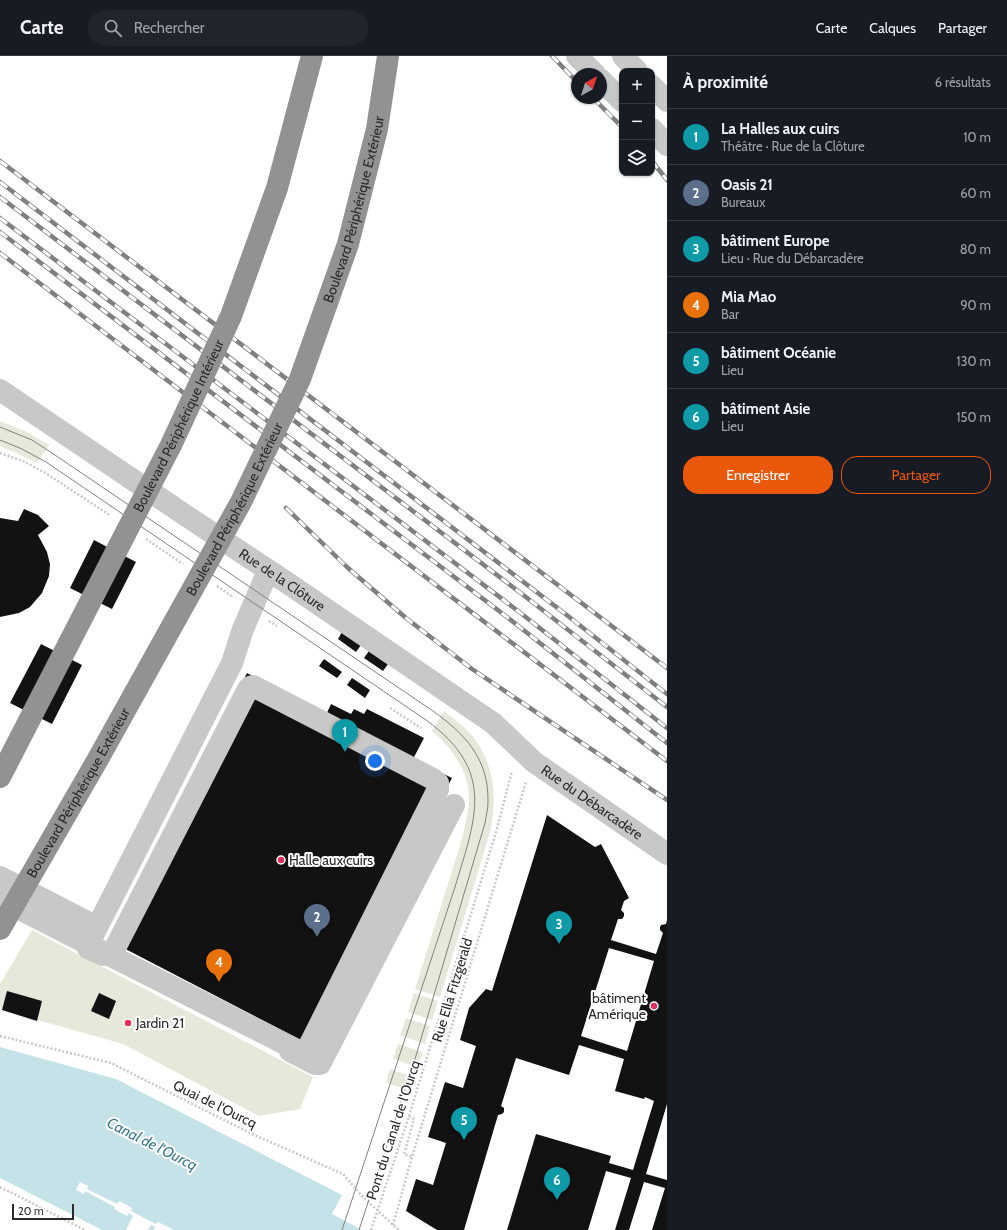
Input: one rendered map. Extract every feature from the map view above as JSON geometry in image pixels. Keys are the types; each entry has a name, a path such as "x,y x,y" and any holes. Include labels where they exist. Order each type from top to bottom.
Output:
{"highway":[{"name":"Boulevard Périphérique Intérieur","path":"0,777 171,445 231,316 277,188 312,56"},
{"name":"Boulevard Périphérique Extérieur","path":"0,929 98,758 241,502 300,378 348,244 377,129 388,56"}],"street":[{"path":"577,56 589,68"},
{"path":"623,56 635,68"},
{"path":"607,86 619,98"},
{"path":"655,89 667,101"},
{"path":"655,132 667,145"},
{"name":"Rue de la Clôture","path":"0,390 493,723 527,755"},
{"path":"268,571 243,628 232,663 97,927 88,948 315,1064 320,1064 454,805"},
{"path":"0,899 111,956 304,1054 306,1054 438,789 438,783 434,779 254,686 250,687 111,956"},
{"name":"Rue du Débarcadère","path":"527,755 667,854"},
{"path":"0,877 97,927"}],"path":[{"path":"390,708 420,728"},
{"name":"Rue Ella Fitzgerald","path":"392,1226 527,777 527,755"},
{"name":"Pont du Canal de l'Ourcq","path":"371,1230 409,1116 497,829 509,783"},
{"name":"Quai de l'Ourcq","path":"0,1036 112,1063 252,1134 343,1174 363,1197 392,1226 400,1230"},
{"path":"409,1116 414,1119 404,1154 412,1157"},
{"path":"0,1187 85,1230"}],"green space":[{"path":"0,421 25,431 49,445 37,463 0,446"},
{"path":"444,711 468,731 484,754 492,778 494,805 490,832 440,997 415,989 463,835 469,797 468,786 463,770 444,742 432,731"},
{"name":"Jardin 21","path":"32,930 313,1077 300,1109 259,1116 123,1044 2,1010 0,1006 0,984"},
{"path":"414,993 438,1001 432,1020 408,1012"},
{"path":"406,1018 430,1026 425,1044 400,1035"},
{"path":"398,1044 423,1052 417,1067 393,1059"},
{"path":"390,1069 414,1077 410,1090 386,1083"}],"water":[{"name":"Canal de l'Ourcq","path":"0,1047 116,1079 342,1195 332,1214 362,1230 102,1230 0,1178"}],"pier":[{"path":"80,1182 88,1186 87,1189 117,1204 119,1201 132,1208 131,1211 156,1224 158,1222 174,1230 154,1230 155,1227 151,1225 148,1230 126,1230 133,1216 129,1213 127,1216 114,1209 115,1207 85,1191 84,1194 76,1190"}],"building":[{"path":"24,509 38,515 49,526 38,535 47,552 50,564 49,576 42,593 30,607 19,613 0,617 0,518 18,521"},
{"path":"94,540 136,562 112,609 70,588"},
{"path":"342,632 361,645 356,652 338,639"},
{"path":"41,644 82,665 52,724 10,703"},
{"path":"369,651 388,664 383,671 364,658"},
{"path":"324,659 342,672 337,678 319,666"},
{"name":"Halle aux cuirs","path":"247,673 326,715 331,704 351,714 354,709 364,714 367,709 424,738 413,759 452,778 316,1048 110,941"},
{"path":"352,678 370,690 365,698 347,685"},
{"path":"547,815 595,847 601,844 629,898 624,901 621,910 624,913 624,916 622,919 618,919 611,940 656,954 663,933 660,930 660,927 661,925 666,924 667,920 667,1104 646,1174 667,1180 667,1230 652,1230 665,1188 644,1182 629,1230 615,1230 631,1178 606,1171 588,1230 507,1230 536,1134 611,1156 609,1163 633,1170 654,1101 645,1097 644,1099 615,1091 624,1059 579,1045 569,1075 516,1058 501,1106 504,1108 504,1112 498,1115 464,1230 437,1230 406,1211 416,1179 433,1185 446,1143 428,1137 445,1082 463,1088 476,1046 460,1040 469,1008 486,989 492,991","holes":["609,948 654,961 627,1051 581,1036"]},
{"path":"7,991 42,1001 37,1021 2,1010"},
{"path":"99,993 116,1001 109,1019 91,1011"}],"tram line":[{"path":"0,427 32,440 52,453 433,711 465,739 479,760 487,787 488,805 485,823 415,1059 359,1230"},
{"path":"0,440 22,449 46,462 426,720 448,739 463,758 471,777 475,796 474,817 469,839 455,887 342,1230"}],"railway":[{"path":"552,56 571,76"},
{"path":"599,104 619,124"},
{"path":"0,161 667,668"},
{"path":"655,165 667,180"},
{"path":"0,182 568,616 667,694"},
{"path":"0,197 522,594 667,707"},
{"path":"0,218 518,611 667,728"},
{"path":"0,232 507,617 667,743"},
{"path":"0,253 667,761"},
{"path":"286,508 348,568 406,618 472,669 667,800"}],"place":[{"name":"La Halles aux cuirs","path":"345,752"},
{"name":"Halle aux cuirs","path":"281,860"},
{"name":"Oasis 21","path":"317,937"},
{"name":"bâtiment Europe","path":"559,944"},
{"name":"Mia Mao","path":"219,982"},
{"name":"bâtiment Amérique","path":"654,1006"},
{"name":"Jardin 21","path":"128,1023"},
{"name":"bâtiment Océanie","path":"464,1140"},
{"name":"bâtiment Asie","path":"557,1200"}]}
